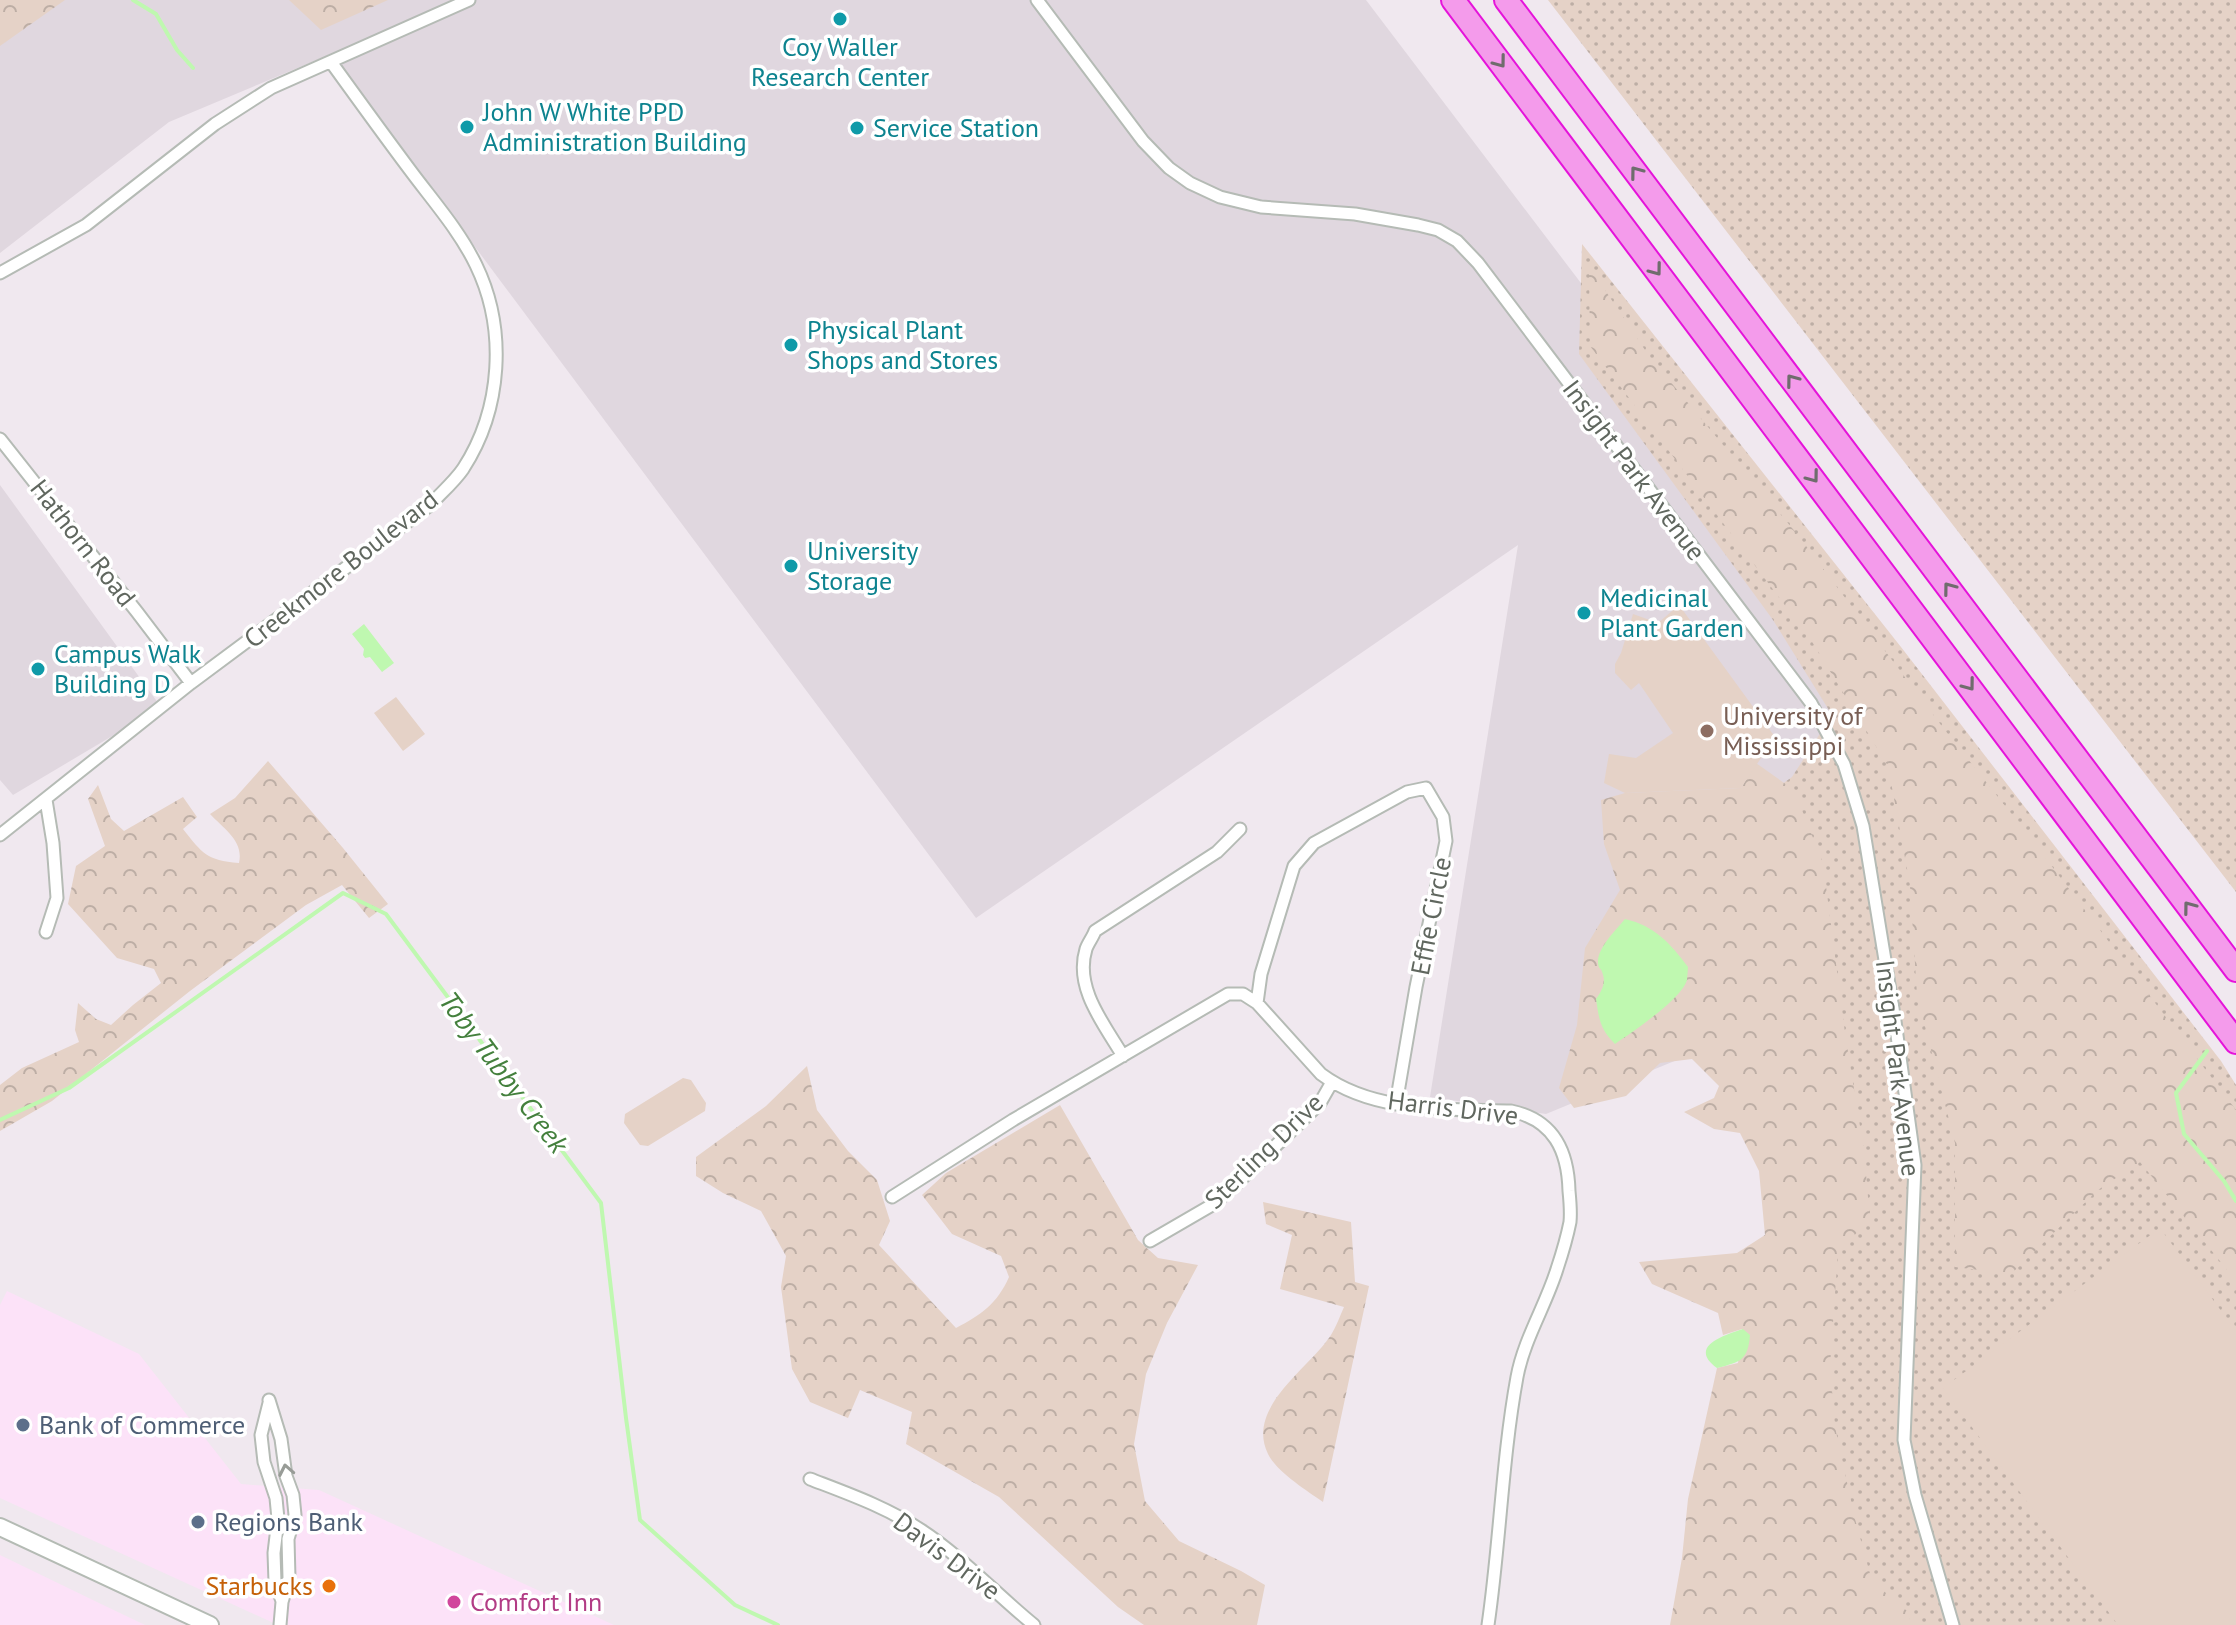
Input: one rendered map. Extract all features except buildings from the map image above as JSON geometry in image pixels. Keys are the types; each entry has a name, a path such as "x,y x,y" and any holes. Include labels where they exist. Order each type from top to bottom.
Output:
{"highway":[{"path":"1453,0 2236,1042"},
{"path":"1506,0 2236,970"}],"main road":[{"path":"0,1527 210,1625"}],"street":[{"path":"0,273 86,225 215,124 271,88 469,0"},
{"name":"Insight Park Avenue","path":"1037,0 1143,141 1169,168 1190,183 1238,202 1261,207 1371,216 1428,227 1457,241 1478,263 1811,703 1844,764 1863,826 1895,1021 1915,1165 1904,1440 1915,1495 1953,1625"},
{"name":"Creekmore Boulevard","path":"191,683 430,505 462,470 483,429 494,393 497,347 491,304 477,266 452,224 331,62"},
{"name":"Hathorn Road","path":"0,439 191,683"},
{"path":"0,835 191,683"},
{"name":"Effie Circle","path":"1257,1003 1261,974 1294,866 1314,843 1407,792 1426,788 1443,817 1446,841 1396,1104"},
{"path":"46,800 57,898 46,932"},
{"path":"1123,1056 1086,994 1083,971 1086,948 1095,931 1217,852 1240,829"},
{"path":"892,1197 1013,1120 1228,994 1243,994 1257,1003"},
{"name":"Harris Drive","path":"1257,1003 1302,1055 1332,1082 1358,1095 1396,1104 1526,1114 1555,1138 1565,1155 1569,1175 1570,1220 1556,1272 1534,1324 1518,1374 1488,1625"},
{"name":"Sterling Drive","path":"1150,1241 1212,1205 1235,1186 1320,1103 1332,1082"},
{"path":"280,1625 289,1578 288,1539 295,1515 281,1439 269,1400 261,1435 264,1462 276,1498 275,1582 282,1602"},
{"name":"Davis Drive","path":"810,1479 873,1503 922,1531 1034,1625"}],"shaded area":[{"name":"University of Mississippi","path":"0,0 1366,0 1729,478 2236,1625 1871,980 1546,1114 1430,1097 1518,545 976,918 331,54 169,122 0,253"},
{"path":"0,485 161,707 13,795 0,780"},
{"path":"364,624 394,663 382,672 370,657 365,658 364,649 352,634"},
{"path":"1625,919 1645,926 1661,937 1688,970 1687,980 1676,997 1615,1044 1603,1028 1598,1012 1596,999 1604,981 1598,963 1604,945"},
{"path":"7,1291 139,1354 241,1484 319,1490 614,1625 278,1625 0,1498 0,1305"},
{"path":"1743,1329 1750,1335 1745,1355 1737,1362 1717,1368 1709,1360 1707,1348 1719,1338"},
{"path":"0,1555 99,1603 145,1625 0,1625"}],"green space":[{"path":"0,0 65,0 0,46"},
{"path":"289,0 388,0 321,30"},
{"path":"1548,0 2236,0 2236,892"},
{"path":"1582,244 1901,647 2221,1061 2236,1085 2236,1625 1751,1625 1805,1205 1686,852 1792,777 1832,715 1773,620 1579,354"},
{"path":"1589,266 1649,356 1797,534 2236,1110 2236,1281 2140,1162 2098,1190 2011,1274 1955,1267 1955,1143 1917,995 1910,885 1888,766 1811,640 1590,346"},
{"path":"1679,605 1775,737 1741,788 1625,793 1604,783 1609,754 1636,758 1673,733 1639,683 1631,690 1615,673 1615,664 1633,614 1658,623"},
{"path":"396,697 425,734 403,751 374,713"},
{"path":"268,761 388,904 369,918 342,885 306,905 190,991 52,1101 0,1131 0,1085 22,1068 79,1042 75,1030 78,1003 96,1019 111,1025 161,983 154,969 117,958 68,904 76,866 105,846 88,799 98,785 111,819 124,831 183,797 197,817 183,829 212,858 239,863 236,842 210,814 235,798"},
{"path":"1756,763 1794,790 1823,863 1864,1151 1870,1220 1838,1251 1830,1366 1835,1427 1872,1581 1907,1611 1912,1625 1670,1625 1682,1558 1688,1499 1717,1368 1738,1363 1742,1329 1723,1335 1718,1313 1652,1284 1639,1262 1737,1253 1765,1235 1759,1171 1740,1133 1714,1129 1684,1112 1714,1098 1719,1086 1692,1059 1660,1063 1626,1096 1574,1108 1559,1088 1577,1025 1585,948 1620,890 1604,844 1601,800 1625,793 1741,788"},
{"path":"807,1066 817,1110 848,1151 877,1180 890,1221 879,1245 956,1328 987,1308 1009,1277 1001,1256 952,1234 922,1195 946,1173 1060,1105 1138,1240 1158,1258 1198,1265 1167,1323 1146,1374 1134,1444 1145,1501 1179,1541 1265,1585 1257,1625 1144,1625 1118,1607 999,1497 906,1444 912,1412 860,1390 848,1418 810,1402 792,1369 781,1287 786,1256 761,1211 696,1176 696,1157 766,1106"},
{"path":"683,1078 691,1080 706,1103 705,1111 648,1146 640,1145 624,1123 625,1114"},
{"path":"1263,1202 1351,1222 1355,1282 1369,1286 1323,1502 1272,1461 1263,1437 1265,1420 1272,1404 1331,1335 1344,1307 1280,1289 1292,1235 1266,1224"},
{"path":"2160,1228 2236,1331 2236,1625 2118,1625 1943,1388"}],"waterway":[{"path":"133,0 156,14 177,50 193,68"},
{"name":"Toby Tubby Creek","path":"0,1120 69,1088 343,893 386,914 601,1203 640,1520 735,1605 778,1625"},
{"path":"2207,1051 2176,1093 2184,1134 2224,1181 2236,1201"}],"place":[{"name":"Coy Waller Research Center","path":"840,19"},
{"name":"John W White PPD Administration Building","path":"467,127"},
{"name":"Service Station","path":"857,128"},
{"name":"Physical Plant Shops and Stores","path":"791,345"},
{"name":"University Storage","path":"791,566"},
{"name":"Medicinal Plant Garden","path":"1584,613"},
{"name":"Campus Walk Building D","path":"38,669"},
{"name":"University of Mississippi","path":"1707,731"},
{"name":"Bank of Commerce","path":"23,1425"},
{"name":"Regions Bank","path":"198,1522"},
{"name":"Starbucks","path":"329,1586"},
{"name":"Comfort Inn","path":"454,1602"}]}
